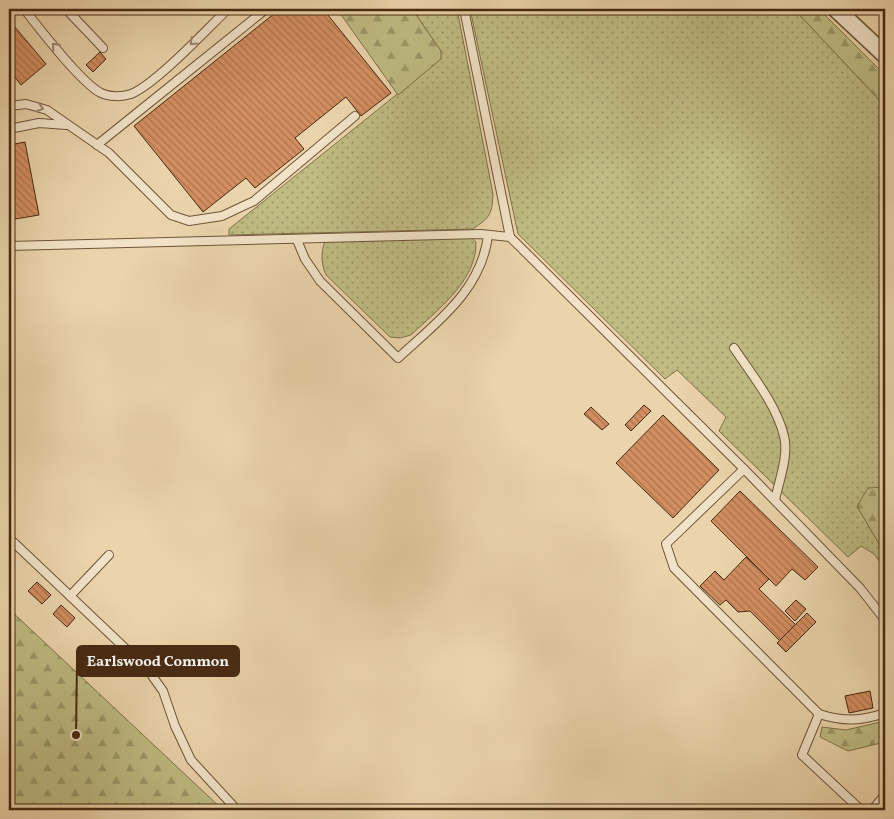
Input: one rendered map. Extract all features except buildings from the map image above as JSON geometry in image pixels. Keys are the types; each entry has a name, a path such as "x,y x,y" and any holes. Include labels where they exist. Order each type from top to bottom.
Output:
{"street":[{"path":"836,9 884,51"}],"lane":[{"path":"24,9 87,82 101,93 115,96 131,94 148,84 228,9"},
{"path":"66,9 103,48"},
{"path":"97,145 266,9"},
{"path":"464,9 510,237 744,469 860,588 885,620"},
{"path":"9,106 26,104 47,110 97,145 148,190 171,215 189,221 222,216 254,201 355,116"},
{"path":"9,129 39,123 66,125"},
{"path":"9,246 488,235 510,237"},
{"path":"296,240 305,259 320,280 398,358 459,302 474,278 486,252 488,235"},
{"path":"734,348 774,411 784,437 782,469 774,500"},
{"path":"744,469 666,544 674,568 819,714 839,720 869,719 885,713"},
{"path":"9,538 148,670 163,691 175,726 191,760 237,810"},
{"path":"70,596 109,555"},
{"path":"819,714 802,755 862,810"},
{"path":"872,810 885,795"}],"green space":[{"path":"337,9 412,9 441,51 441,59 398,95"},
{"path":"412,9 457,9 493,194 491,211 487,218 473,229 229,235 229,229 441,59 441,51"},
{"path":"470,9 794,9 885,106 885,491 883,487 857,506 885,554 885,569 874,554 861,546 848,557 719,431 726,417 677,370 665,379 518,234"},
{"path":"794,9 819,9 885,75 885,106"},
{"path":"466,233 476,242 475,256 470,270 443,305 411,335 400,338 390,337 326,275 323,265 322,251 327,236"},
{"path":"883,487 885,491 885,554 857,506 868,488"},
{"path":"9,609 223,810 9,810"},
{"path":"885,721 885,742 848,751 820,737 822,727 846,730"}],"place":[{"name":"Earlswood Common","path":"76,735"}]}
